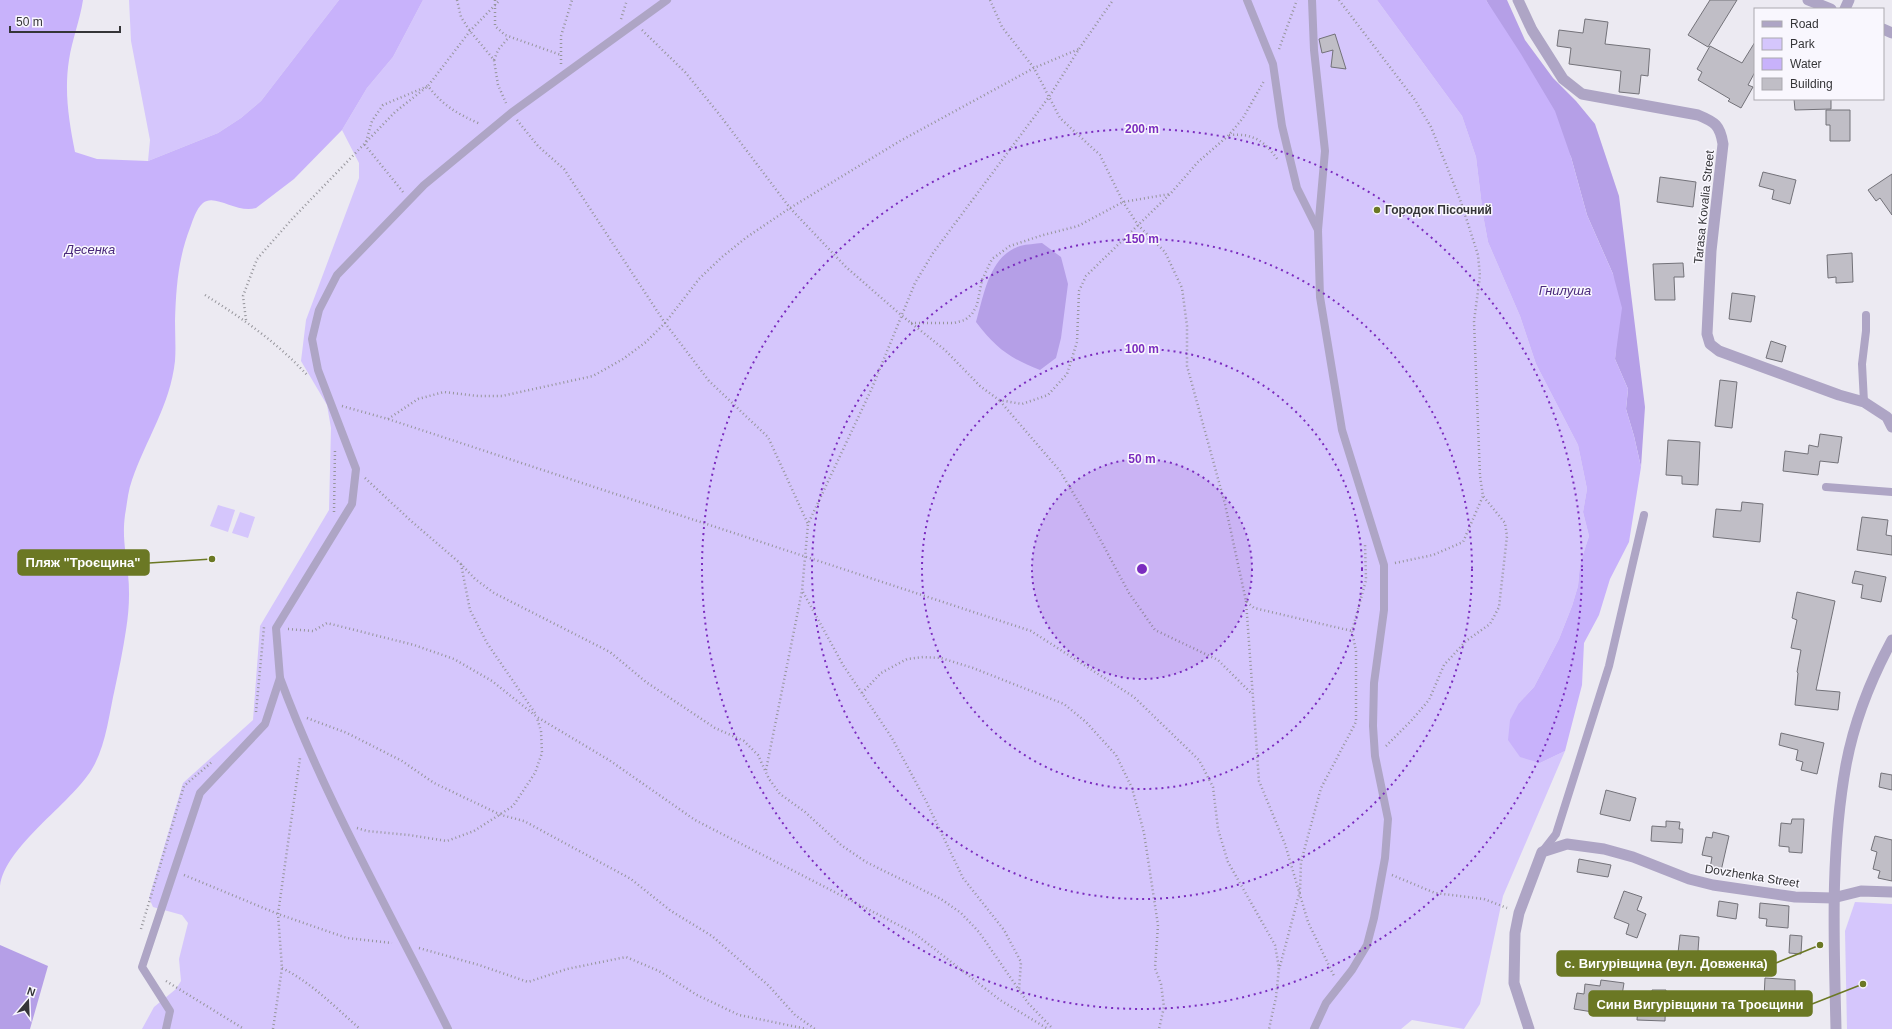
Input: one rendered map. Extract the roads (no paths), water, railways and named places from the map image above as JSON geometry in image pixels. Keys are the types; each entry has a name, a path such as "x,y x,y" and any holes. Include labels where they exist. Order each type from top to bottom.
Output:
{"street":[{"name":"Tarasa Kovalia Street","path":"1518,0 1532,30 1563,79 1582,94 1698,115 1713,122 1721,130 1723,144 1711,251 1706,334 1710,344 1719,351 1840,396 1864,402 1887,417 1892,427"},
{"path":"1808,0 1828,8"},
{"path":"1836,1029 1833,898 1836,852 1846,764 1862,705 1892,640"},
{"name":"Dovzhenka Street","path":"1542,852 1567,844 1597,848 1633,857 1689,878 1713,885 1795,897 1833,898 1861,891 1892,892"},
{"path":"1529,1029 1514,983 1515,933 1519,913 1542,852"}],"lane":[{"path":"448,1029 407,945 344,824 293,713 280,678 276,628 352,504 356,469 318,370 312,339 319,310 337,274 424,185 512,113 667,0"},
{"path":"1247,0 1273,64 1282,126 1297,188 1318,230"},
{"path":"1312,0 1314,50 1325,151 1318,230 1320,297 1342,430 1384,565 1384,610 1374,683 1373,726 1375,756 1388,819 1383,871 1367,945 1352,970 1326,1004 1314,1029"},
{"path":"1864,402 1862,364 1866,331 1866,315"},
{"path":"1826,487 1892,492"},
{"path":"1542,852 1556,834 1609,666 1644,515"},
{"path":"166,1029 170,1011 142,967 200,793 265,724 280,678"}],"water":[{"name":"Десенка","path":"0,0 83,0 70,52 67,84 68,106 75,152 97,159 148,161 218,133 241,118 261,101 339,0 423,0 393,57 367,88 342,130 294,179 256,208 241,208 214,200 203,203 198,208 186,240 178,274 175,309 175,361 172,377 163,408 132,480 128,498 124,531 129,588 128,616 121,659 104,740 92,769 82,783 13,856 4,871 0,886"},
{"name":"Гнилуша","path":"1377,0 1486,0 1521,54 1555,111 1571,157 1587,215 1613,274 1622,308 1615,359 1628,389 1626,409 1641,467 1629,542 1610,579 1599,615 1584,643 1582,685 1565,751 1540,763 1520,757 1508,740 1510,720 1519,703 1534,687 1559,639 1578,586 1580,564 1589,536 1583,512 1587,489 1578,445 1536,364 1520,316 1488,242 1476,157 1462,116"}],"place":[{"name":"Городок Пісочний","path":"1377,210"},
{"name":"Пляж \"Троєщина\"","path":"212,559"},
{"name":"с. Вигурівщина (вул. Довженка)","path":"1820,945"},
{"name":"Сини Вигурівщини та Троєщини","path":"1863,984"}]}
